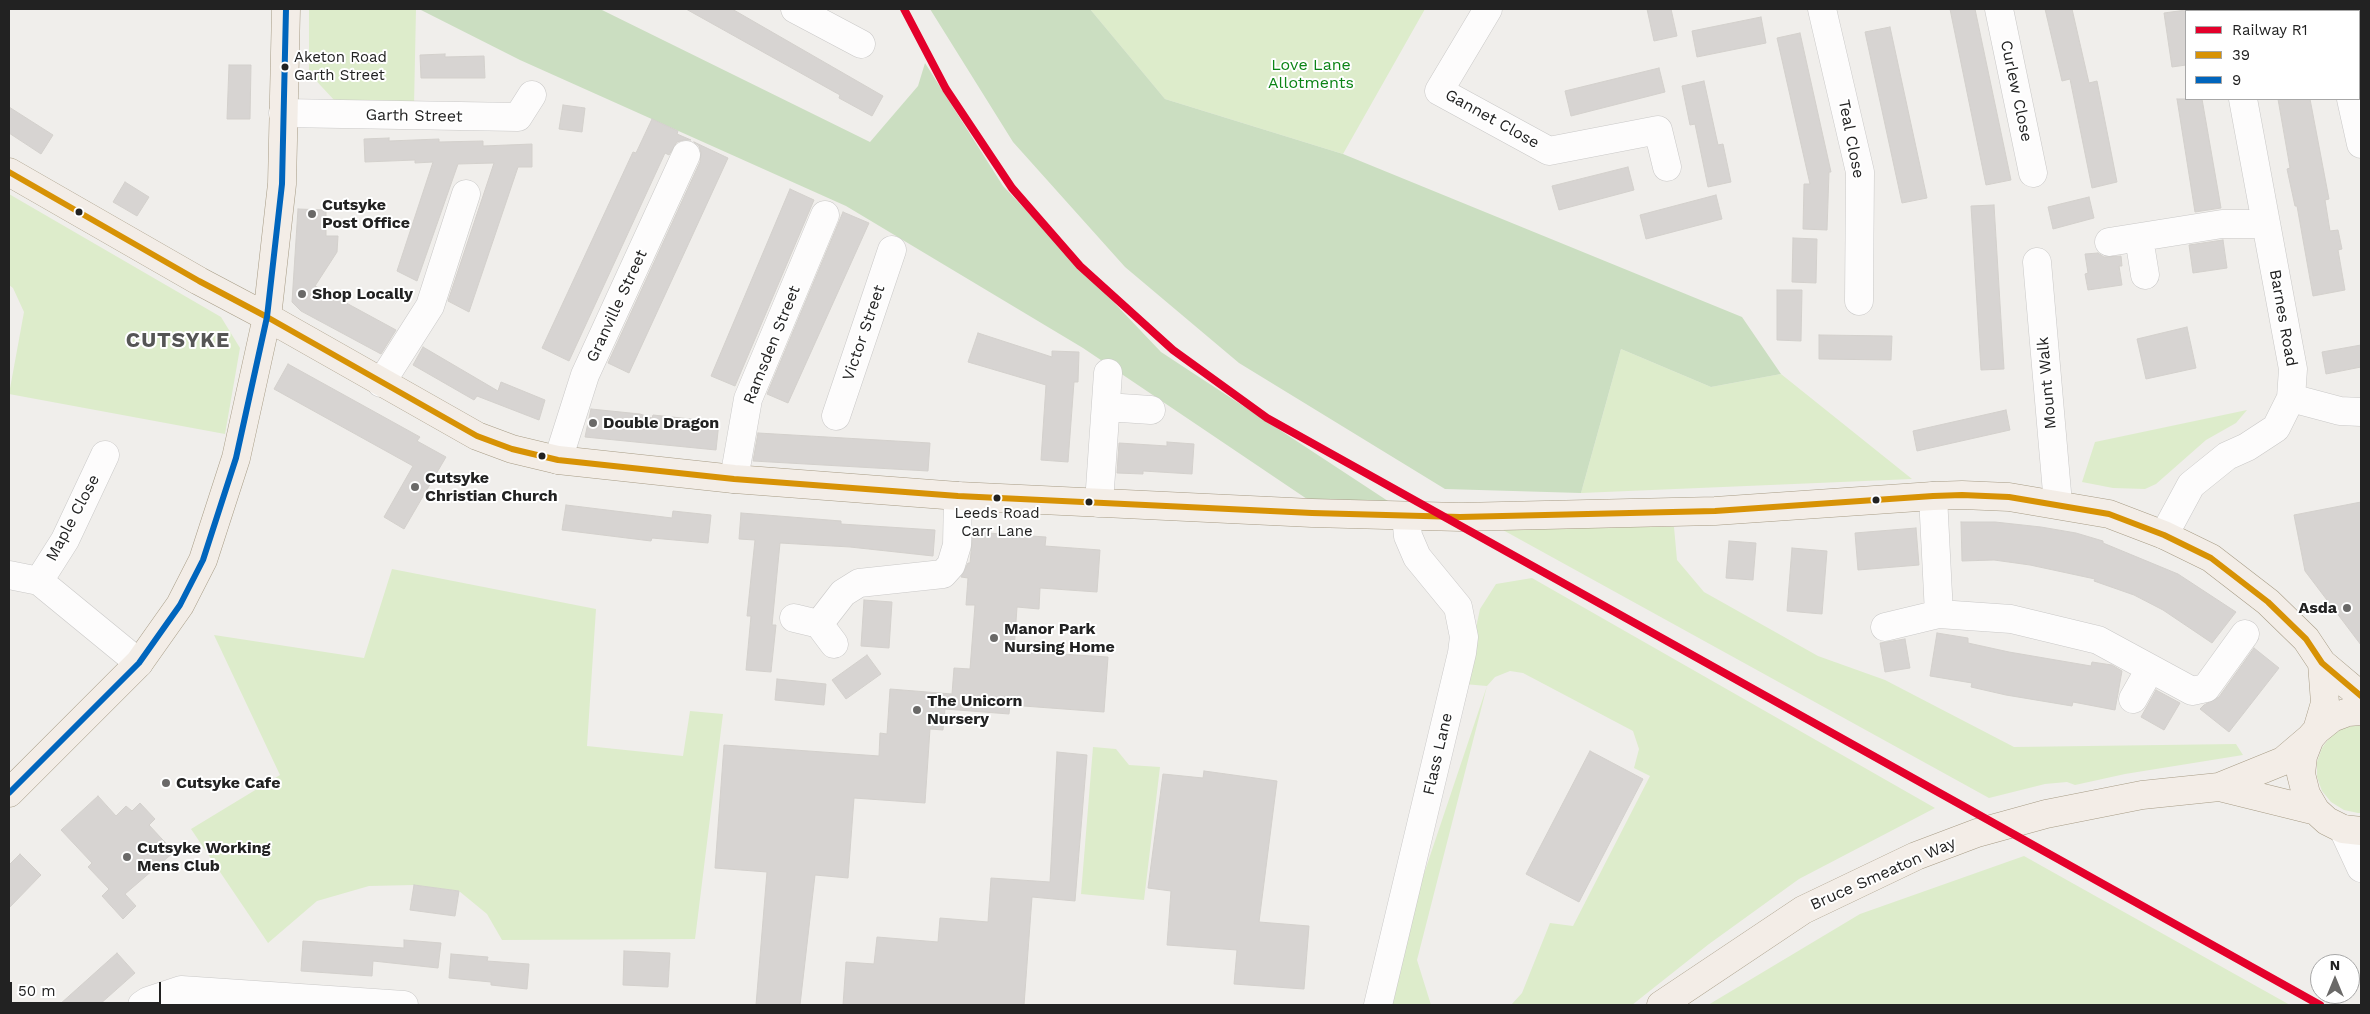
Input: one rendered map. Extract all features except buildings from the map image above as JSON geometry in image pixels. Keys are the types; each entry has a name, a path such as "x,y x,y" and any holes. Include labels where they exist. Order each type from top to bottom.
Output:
{"main road":[{"path":"9,793 140,663 180,605 203,560 236,458 267,317 282,184 286,9"},
{"path":"9,172 381,383 477,436 512,450 558,460 734,479 958,496 1312,514 1460,516 1715,511 1933,496 2009,497 2109,514 2164,535 2211,558 2268,602 2306,640 2322,663 2361,696"},
{"path":"2322,663 2325,704 2303,756 2301,774 2306,794 2316,811 2327,821 2352,830"},
{"name":"Bruce Smeaton Way","path":"1661,1005 1803,910 1916,856 1994,828 2046,814 2142,795 2219,787 2283,761 2332,718 2348,712 2361,710"},
{"name":"Bruce Smeaton Way","path":"2219,787 2316,811"}],"street":[{"path":"795,9 861,44"},
{"name":"Gannet Close","path":"1488,9 1439,91 1548,151 1658,130 1667,166"},
{"name":"Teal Close","path":"1822,9 1860,172 1857,301"},
{"name":"Curlew Close","path":"1999,9 2033,173"},
{"name":"Garth Street","path":"283,113 518,117 532,95"},
{"name":"Barnes Road","path":"2164,535 2191,485 2227,456 2247,447 2276,428 2291,398 2293,369 2243,100"},
{"path":"2351,100 2361,144"},
{"name":"Granville Street","path":"558,460 585,375 686,155"},
{"path":"381,383 430,306 466,194"},
{"name":"Ramsden Street","path":"734,479 748,399 825,215"},
{"path":"2109,242 2222,224 2266,224"},
{"path":"2139,238 2145,275"},
{"name":"Victor Street","path":"836,416 892,250"},
{"name":"Mount Walk","path":"2037,262 2058,504"},
{"path":"1099,503 1108,373"},
{"path":"2291,398 2340,411 2361,412"},
{"path":"1106,407 1151,410"},
{"name":"Maple Close","path":"38,581 65,540 106,454"},
{"path":"816,629 843,593 859,583 943,574 952,565 957,545 958,496"},
{"path":"1933,496 1939,614"},
{"name":"Flass Lane","path":"1378,1005 1460,662 1464,637 1458,607 1417,557 1408,536 1406,516"},
{"path":"9,575 38,581 140,663"},
{"path":"1885,627 1939,614 2011,619 2098,640 2192,691 2206,688 2245,634"},
{"path":"2132,699 2150,669"},
{"path":"2352,830 2361,868"},
{"path":"142,1005 148,1001 181,990 234,1000 404,1005"}],"green space":[{"path":"309,9 416,9 414,106 335,101 309,73"},
{"path":"419,9 600,9 870,142 918,86 925,63 1003,186 1161,352 1394,505 1307,499 1083,348 846,206 520,60"},
{"path":"930,9 1090,9 1165,99 1343,154 1742,317 1781,374 1711,387 1621,349 1581,493 1445,489 1239,363 1125,267 1013,142"},
{"name":"Love Lane Allotments","path":"1090,9 1425,9 1343,154 1165,99"},
{"path":"2361,9 2361,34 2360,10 2250,10"},
{"path":"9,194 221,317 240,348 225,434 9,394 24,312 13,288 9,285"},
{"path":"1621,349 1711,387 1781,374 1912,479 1581,493"},
{"path":"2247,410 2236,423 2206,440 2156,484 2145,489 2113,488 2082,482 2095,442"},
{"path":"1492,524 1674,527 1677,560 1704,592 1818,656 1885,680 2014,747 2236,744 2243,755 2125,774 2075,785 2067,782 2045,784 1989,798"},
{"path":"392,569 596,609 587,746 683,756 690,711 723,714 695,939 502,940 487,914 459,891 414,885 369,886 317,901 268,943 191,829 280,775 214,635 364,658"},
{"path":"1532,578 1935,808 1799,879 1709,944 1632,1005 1511,1005 1522,993 1550,923 1573,926 1650,776 1634,768 1639,749 1633,731 1523,673 1510,671 1495,677 1487,686 1464,684 1480,609 1496,584"},
{"path":"1487,686 1417,960 1431,1005 1380,1005"},
{"path":"2356,725 2361,726 2361,813 2344,810 2331,802 2322,791 2317,777 2317,762 2322,748 2330,737 2342,729"},
{"path":"1093,747 1116,749 1129,765 1160,767 1144,900 1081,894"},
{"path":"2024,856 2290,1005 1708,1005 1860,914"}],"rail line":[{"name":"R1","path":"904,9 946,89 1012,188 1080,266 1173,350 1267,418 2320,1005"}],"transit line":[{"name":"9","path":"9,793 139,663 180,605 203,560 236,458 267,317 282,184 286,9"},
{"name":"39","path":"9,172 199,281 267,317 477,436 512,449 558,460 734,479 958,496 1312,513 1460,517 1715,511 1933,496 2009,497 2109,514 2164,535 2211,558 2268,602 2306,639 2322,663 2361,696"}],"place":[{"name":"Aketon Road Garth Street","path":"285,67"},
{"name":"Cutsyke Post Office","path":"312,214"},
{"name":"Shop Locally","path":"302,294"},
{"name":"Double Dragon","path":"593,423"},
{"name":"Cutsyke Christian Church","path":"415,487"},
{"name":"Leeds Road Carr Lane","path":"997,498"},
{"name":"Asda","path":"2347,608"},
{"name":"Manor Park Nursing Home","path":"994,638"},
{"name":"The Unicorn Nursery","path":"917,710"},
{"name":"Cutsyke Cafe","path":"166,783"},
{"name":"Cutsyke Working Mens Club","path":"127,857"}],"district":[{"name":"CUTSYKE","path":"178,341"}]}
